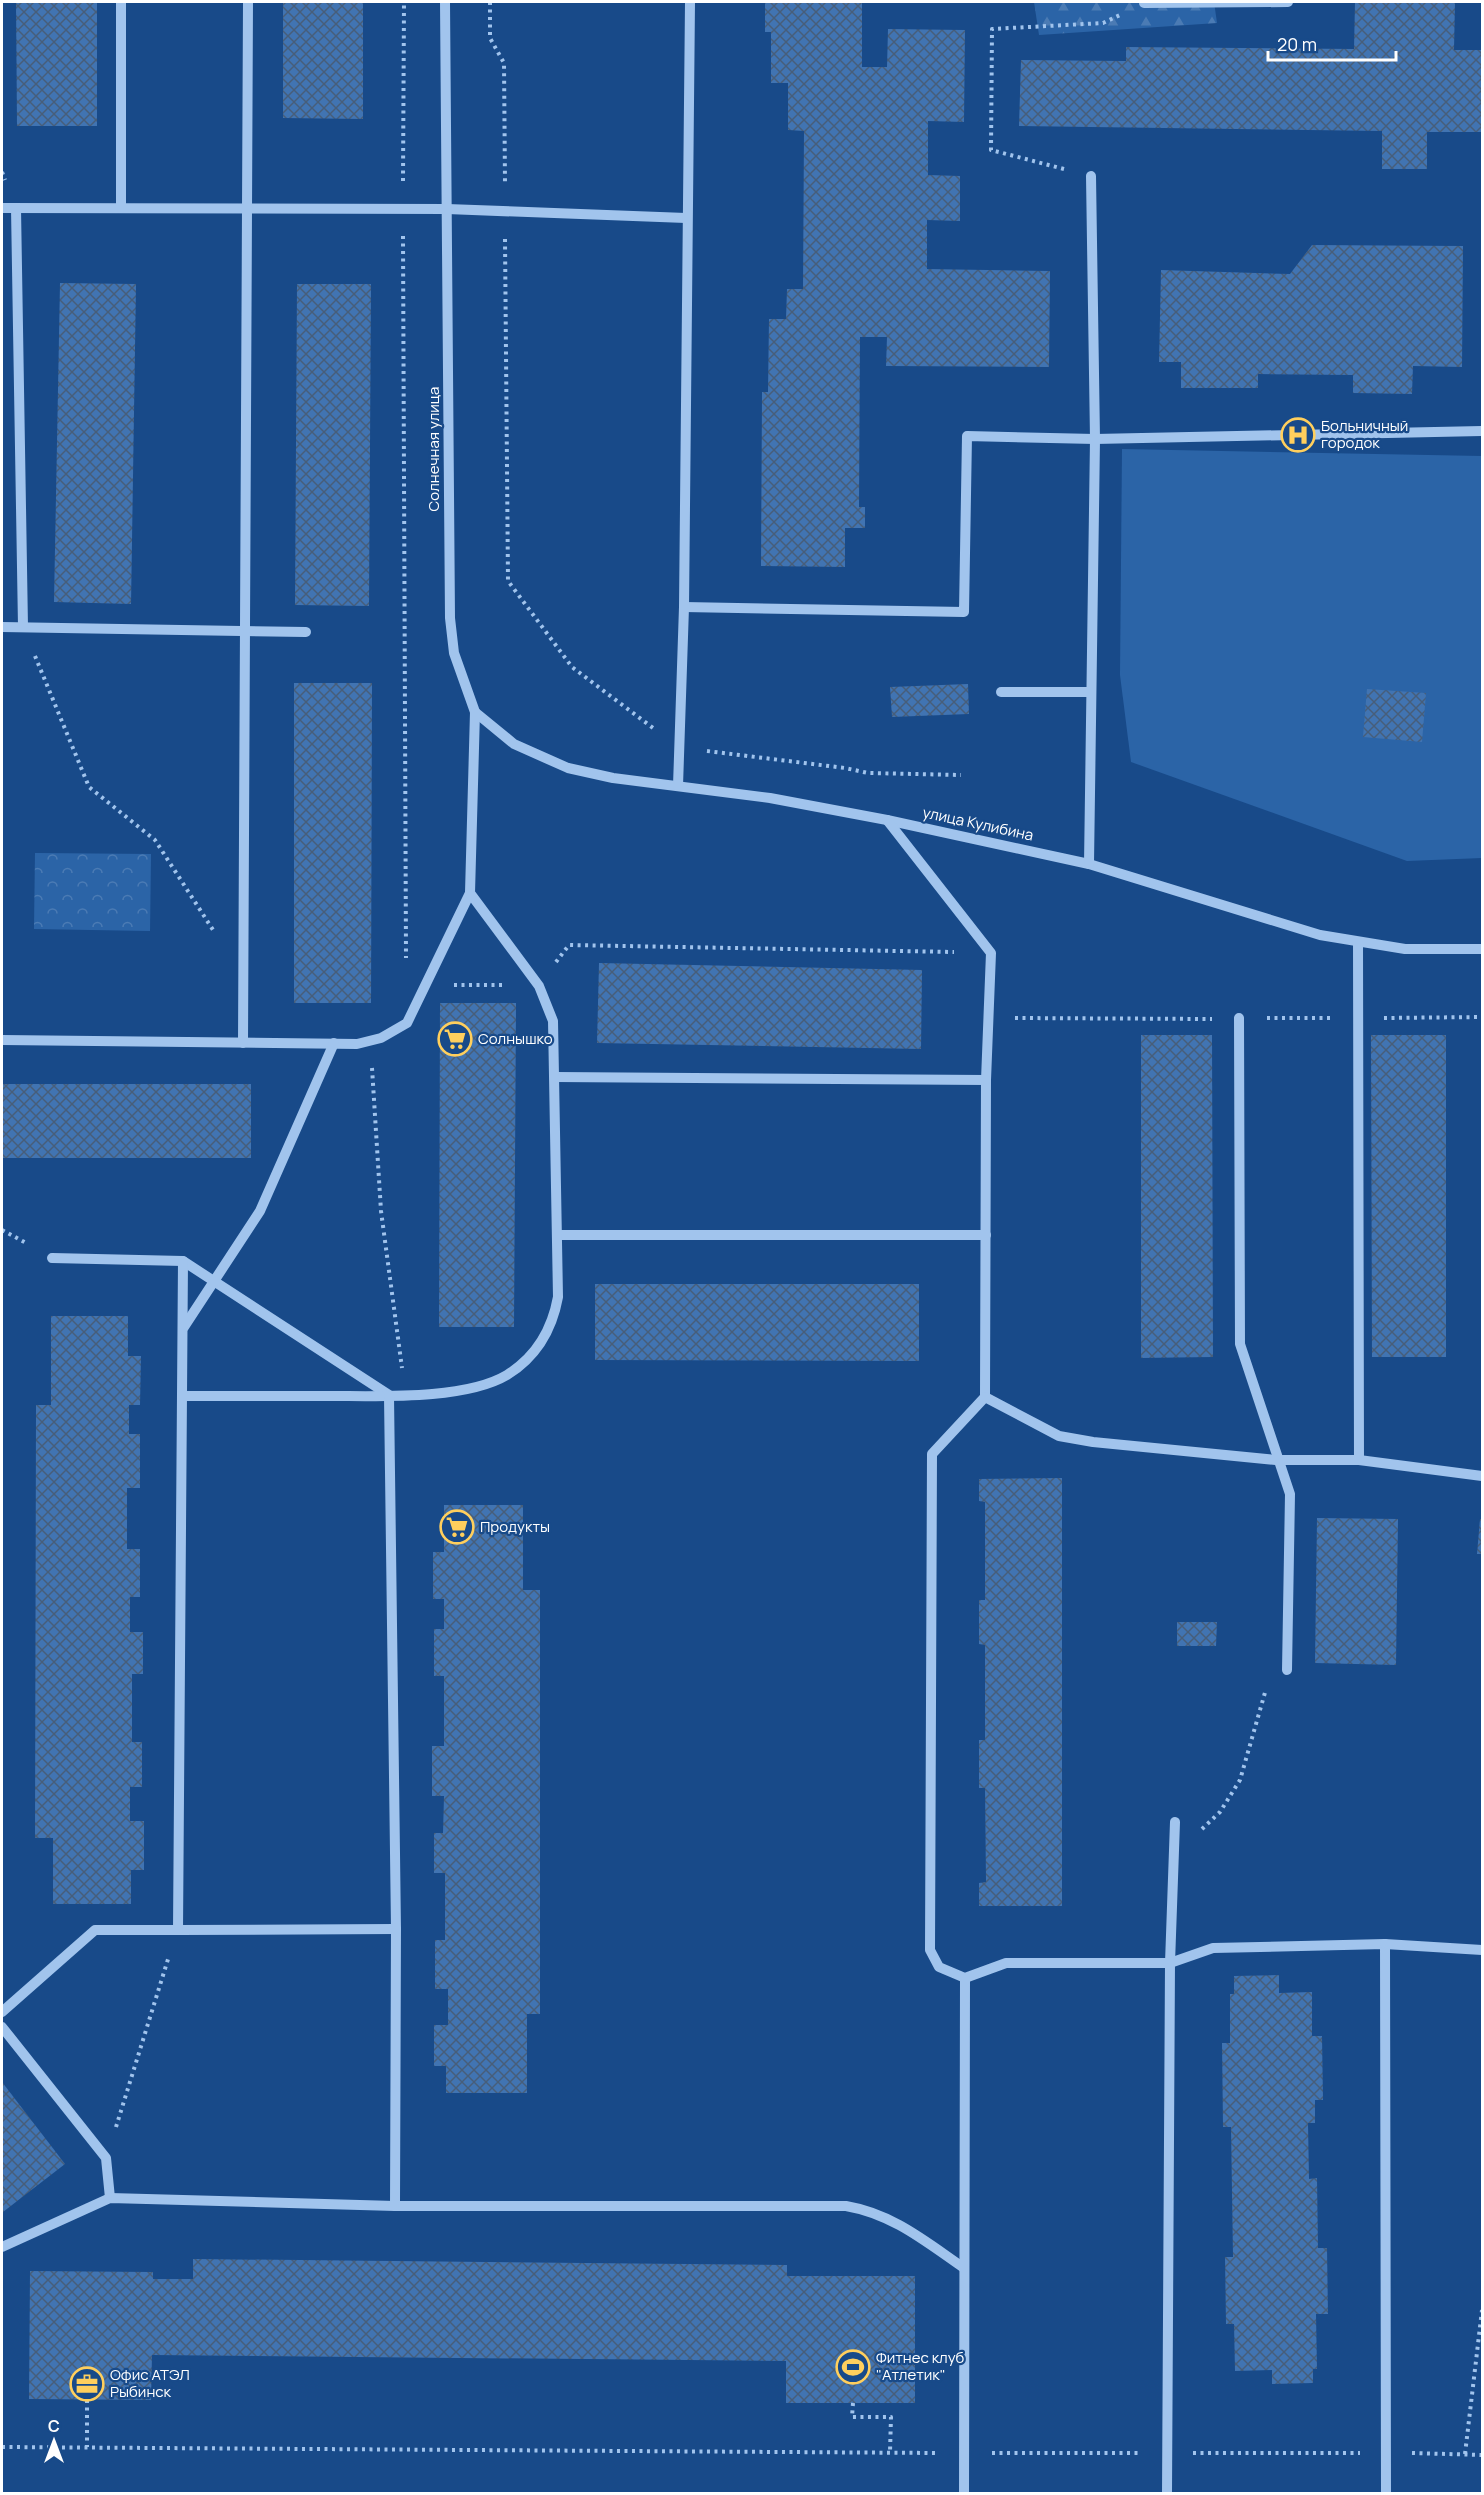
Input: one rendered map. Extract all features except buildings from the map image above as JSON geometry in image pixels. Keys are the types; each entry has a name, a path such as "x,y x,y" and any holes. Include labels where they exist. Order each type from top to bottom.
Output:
{"street":[{"path":"121,2 121,208"},
{"path":"243,1043 245,208 248,2"},
{"name":"Солнечная улица","path":"445,2 450,618 454,653 475,712 470,893"},
{"path":"678,786 684,607 686,218 690,2"},
{"path":"1144,3 1288,2"},
{"path":"1089,864 1095,439 1091,176"},
{"path":"2,208 447,209 686,218"},
{"path":"16,208 23,627"},
{"path":"684,607 964,612 968,436 1095,439 1482,431"},
{"path":"2,627 244,629 306,632"},
{"path":"1001,692 1090,693"},
{"name":"улица Кулибина","path":"475,712 514,744 568,768 613,777 770,798 887,820 1089,864 1320,935 1405,949 1482,949"},
{"path":"887,820 991,952 986,1080 985,1397 932,1454 930,1950 939,1967 965,1978 1006,1963 1170,1963 1213,1948 1385,1944 1482,1950"},
{"path":"2,1040 334,1043 370,1041 381,1038 407,1023 470,893 539,986 554,1021 558,1297 554,1318 545,1337 528,1359 505,1376 466,1388 406,1395 184,1396"},
{"path":"1358,942 1359,1460"},
{"path":"1239,1018 1239,1344 1276,1460 1286,1477 1290,1494 1287,1671"},
{"path":"184,1327 260,1210 334,1043"},
{"path":"555,1077 986,1080"},
{"path":"558,1235 986,1235"},
{"path":"52,1258 183,1261 389,1395"},
{"path":"178,1930 184,1396 183,1261"},
{"path":"389,1395 396,1929 394,2206"},
{"path":"985,1397 1059,1436 1276,1460 1359,1460 1482,1476"},
{"path":"1167,2493 1170,1963 1175,1822"},
{"path":"2,2012 95,1930 396,1929"},
{"path":"1385,1944 1386,2493"},
{"path":"964,2493 965,1978"},
{"path":"2,2027 106,2158 110,2198"},
{"path":"2,2247 110,2198 394,2206 846,2206 872,2211 895,2222 964,2268"}],"path":[{"path":"404,2 406,984 539,986 569,945 991,952"},
{"path":"490,2 490,38 504,63 508,580 572,667 679,748 845,768 868,773 961,775"},
{"path":"1091,176 991,150 992,29 1103,23 1144,3"},
{"path":"23,627 89,787 155,840 218,938"},
{"path":"370,1041 381,1211 406,1395"},
{"path":"1174,1858 1220,1812 1235,1788 1264,1692 1287,1671"},
{"path":"106,2158 178,1930"},
{"path":"1465,2454 1482,2310"},
{"path":"87,2400 87,2447"},
{"path":"852,2403 852,2417 891,2417 890,2452"},
{"path":"2,2447 1482,2455"}],"green space":[{"path":"1034,2 1214,2 1217,23 1039,35"},
{"path":"1122,449 1482,456 1482,858 1407,861 1131,762 1120,675"},
{"path":"35,853 151,854 150,931 34,929"}],"place":[{"name":"Больничный городок","path":"1298,435"},
{"name":"Солнышко","path":"455,1039"},
{"name":"Продукты","path":"457,1527"},
{"name":"Фитнес клуб \"Атлетик\"","path":"853,2367"},
{"name":"Офис АТЭЛ Рыбинск","path":"87,2384"}]}
